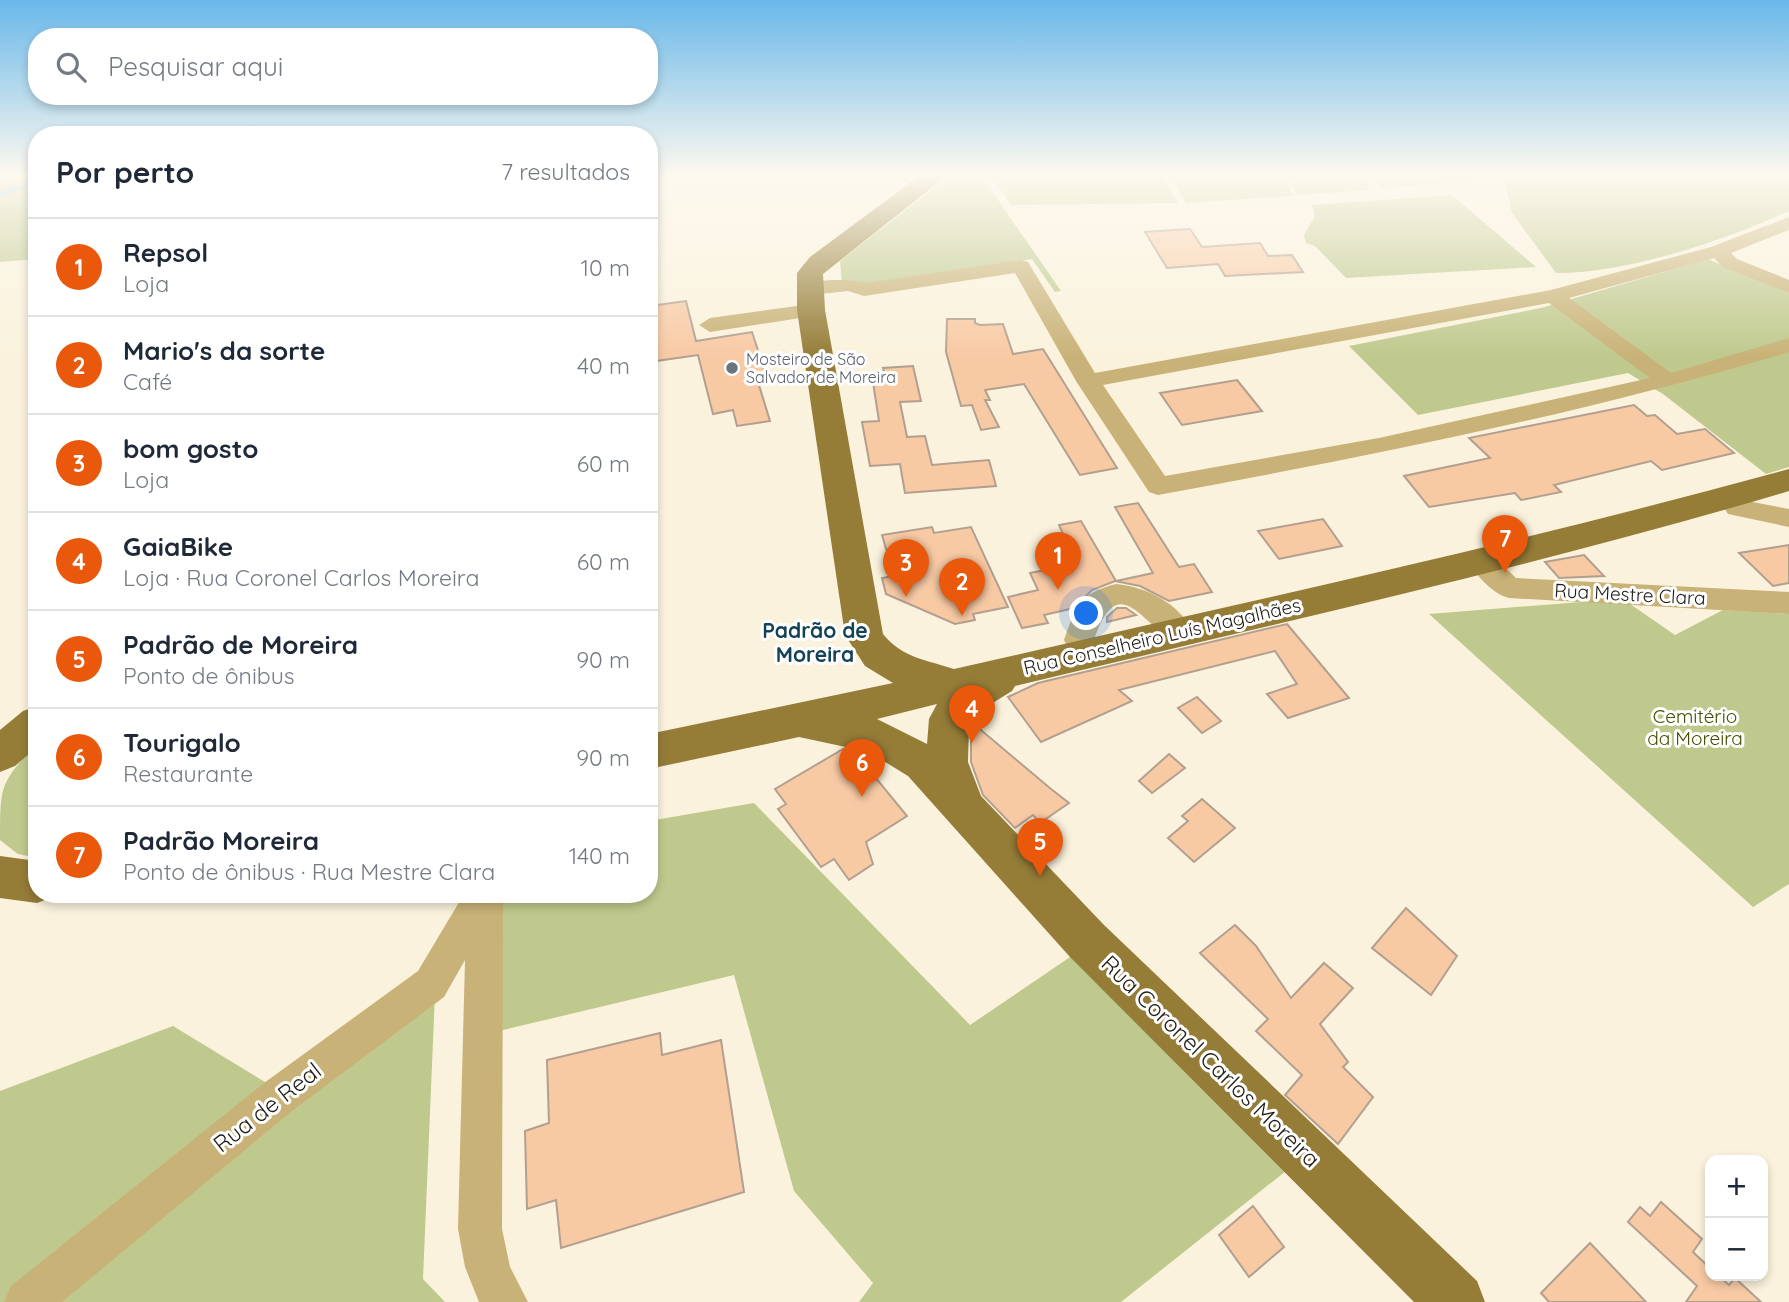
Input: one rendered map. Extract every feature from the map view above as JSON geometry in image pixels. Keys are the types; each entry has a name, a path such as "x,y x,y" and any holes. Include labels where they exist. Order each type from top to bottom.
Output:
{"main road":[{"path":"806,719 857,679 865,667 870,648 860,619 811,300 810,273 857,235"},
{"name":"Rua Conselheiro Luís Magalhães","path":"658,750 1009,673 1482,562 1673,514 1789,480"},
{"name":"Rua Conselheiro Luís Magalhães","path":"1673,514 1737,508 1789,496"},
{"path":"870,648 897,668 919,677 956,684"},
{"name":"Rua Coronel Carlos Moreira","path":"969,817 947,762 949,719 969,698 1009,673"},
{"name":"Rua Coronel Carlos Moreira","path":"806,719 866,733 904,749 937,777 969,817 1087,941 1456,1302"},
{"path":"0,736 28,726"},
{"path":"0,754 28,730"},
{"path":"0,877 28,881"}],"street":[{"path":"1088,381 1553,296 1718,251 1759,235"},
{"path":"1718,251 1747,257 1789,275"},
{"path":"1718,251 1730,263 1789,287"},
{"path":"710,325 811,300 850,285 864,290 1021,266 1088,381 1158,486 1379,446 1668,381 1789,345"},
{"path":"1553,296 1668,381"},
{"path":"1737,508 1789,518"},
{"name":"Rua Mestre Clara","path":"1482,562 1509,588 1789,603"},
{"path":"1086,654 1079,640 1085,623 1094,605 1110,596 1129,596 1147,603 1168,616 1179,632"},
{"name":"Rua de Real","path":"27,1302 278,1097 430,984 479,903"},
{"path":"484,903 480,1229 484,1260 494,1287 505,1302"}],"green space":[{"path":"0,235 28,235 28,260 0,262"},
{"path":"874,235 1022,235 1061,291 1055,292 1032,259 870,284 842,283 840,261"},
{"path":"1304,235 1498,235 1536,267 1346,278 1315,246 1306,243"},
{"path":"1528,235 1730,235 1675,253 1614,268 1556,273"},
{"path":"1708,259 1789,293 1789,467 1766,474 1663,394 1628,373 1418,415 1349,346 1541,308"},
{"name":"Cemitério da Moreira","path":"1594,601 1630,604 1675,635 1723,610 1789,614 1789,884 1753,907 1429,614"},
{"path":"28,754 28,856 18,854 0,840 2,796 9,777"},
{"path":"754,803 970,1025 1076,953 1286,1171 1121,1302 859,1302 873,1283 794,1191 734,975 499,1031 501,903 658,903 658,819"},
{"path":"436,970 423,1279 445,1302 0,1302 0,1091 173,1026 270,1085"}],"building":[{"path":"1147,235 1194,235 1202,247 1260,243 1268,256 1292,255 1303,272 1225,276 1218,264 1167,268"},
{"name":"Mosteiro de São Salvador de Moreira","path":"686,301 696,341 752,332 768,381 758,382 770,421 737,426 733,410 713,414 698,355 658,361 658,305"},
{"path":"947,319 975,319 975,323 980,325 1003,324 1013,354 1043,349 1117,468 1080,475 1024,384 985,390 990,400 985,400 999,427 981,430 972,405 961,406 946,352"},
{"path":"913,366 921,401 900,402 907,437 925,436 932,465 989,460 996,486 905,493 900,464 870,466 862,422 879,421 872,376 885,375 883,368"},
{"path":"1237,380 1262,411 1182,425 1160,393"},
{"path":"1634,405 1647,416 1655,415 1677,434 1705,429 1734,453 1662,470 1651,461 1554,485 1561,492 1521,500 1515,493 1429,507 1404,476 1490,458 1469,438"},
{"path":"1138,503 1179,567 1194,564 1212,592 1169,601 1140,586 1115,581 1092,590 1074,608 1044,615 1048,623 1022,628 1008,597 1038,590 1030,573 1076,564 1059,525 1081,521 1116,581 1153,573 1115,507"},
{"path":"1323,519 1342,546 1279,559 1258,531"},
{"path":"932,527 934,533 971,527 1008,607 973,614 975,620 955,624 886,594 882,578 894,576 882,535"},
{"path":"1789,545 1789,583 1773,586 1739,553"},
{"path":"1584,555 1604,576 1559,578 1545,562"},
{"path":"1117,608 1126,608 1136,615 1107,622 1107,617"},
{"path":"1287,624 1349,698 1288,718 1267,694 1297,684 1275,651 1119,690 1132,701 1041,742 1008,697 1038,683"},
{"path":"1197,697 1221,721 1202,733 1178,708"},
{"path":"975,725 1069,803 1040,823 1033,815 1015,828 983,795 971,762 971,730"},
{"path":"843,749 855,765 862,761 907,816 866,842 873,864 849,880 834,859 821,867 778,809 786,804 775,789"},
{"path":"1169,754 1185,768 1152,793 1139,781"},
{"path":"1202,799 1235,828 1194,862 1168,838 1188,821 1182,816"},
{"path":"1406,908 1457,956 1431,995 1372,948"},
{"path":"1235,925 1256,946 1291,998 1324,963 1353,988 1320,1024 1348,1062 1343,1067 1373,1097 1338,1144 1285,1095 1302,1075 1256,1031 1268,1019 1200,953"},
{"path":"660,1033 662,1055 721,1040 744,1192 561,1248 556,1200 527,1209 525,1131 549,1123 547,1060"},
{"path":"1661,1202 1702,1239 1693,1252 1705,1263 1705,1281 1725,1281 1729,1285 1732,1281 1738,1281 1761,1302 1686,1302 1697,1286 1628,1222 1640,1207 1650,1216"},
{"path":"1253,1206 1284,1247 1249,1277 1219,1235"},
{"path":"1590,1243 1646,1302 1549,1302 1541,1293"}],"place":[{"name":"Mosteiro de São Salvador de Moreira","path":"732,368"},
{"name":"Padrão Moreira","path":"1505,573"},
{"name":"Repsol","path":"1058,590"},
{"name":"bom gosto","path":"906,597"},
{"name":"Mario's da sorte","path":"962,616"},
{"name":"GaiaBike","path":"972,743"},
{"name":"Tourigalo","path":"862,797"},
{"name":"Padrão de Moreira","path":"1040,876"}],"district":[{"name":"Padrão de Moreira","path":"815,642"}]}
